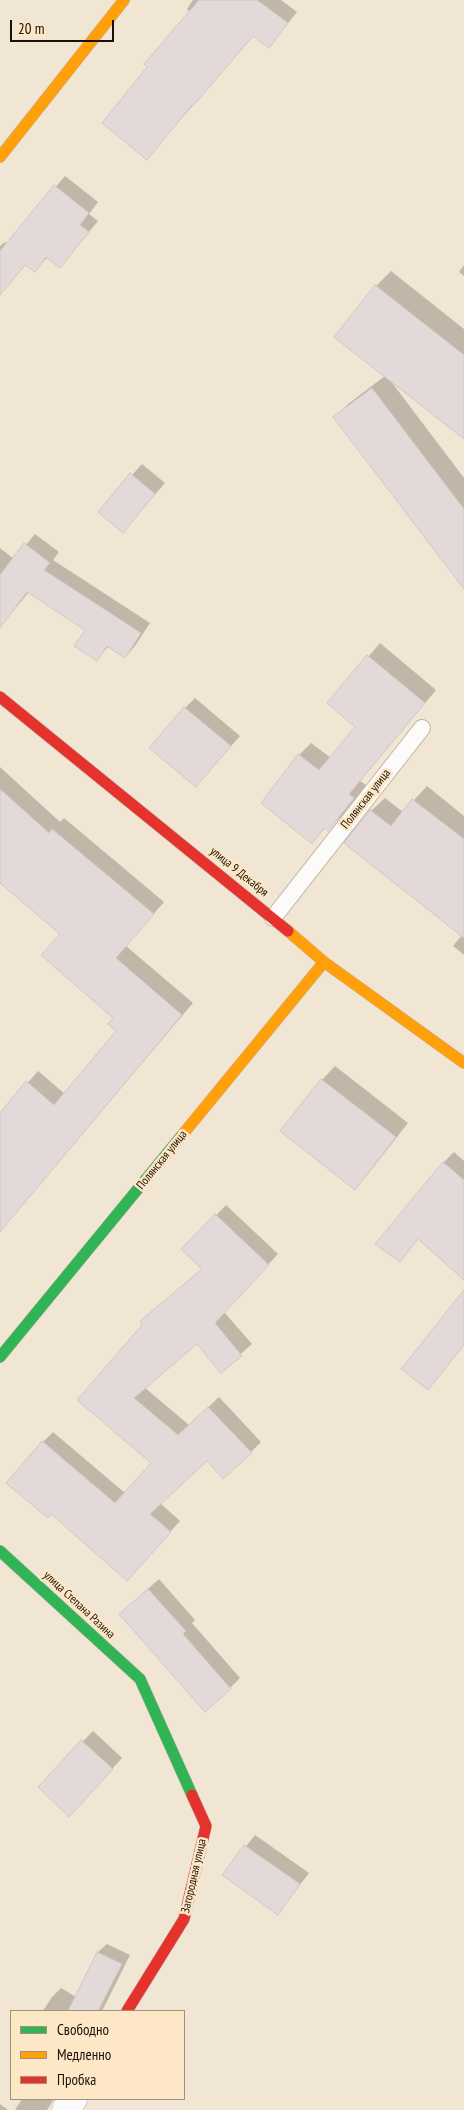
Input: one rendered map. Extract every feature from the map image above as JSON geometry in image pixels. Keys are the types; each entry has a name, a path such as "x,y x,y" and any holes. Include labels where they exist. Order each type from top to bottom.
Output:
{"street":[{"path":"0,157 124,0"},
{"name":"улица 9 Декабря","path":"0,697 273,918 324,962 464,1063"},
{"name":"Полянская улица","path":"0,1357 324,962"},
{"name":"улица Степана Разина","path":"0,1551 140,1679"},
{"name":"Загородная улица","path":"128,2010 184,1919 206,1826 140,1679"}],"lane":[{"name":"Полянская улица","path":"273,918 422,728"}],"building":[{"path":"199,0 257,0 288,23 269,48 253,36 192,105 147,160 102,123 147,67 144,64"},
{"path":"54,185 89,213 80,225 89,232 60,268 46,257 35,272 25,265 0,295 0,251"},
{"path":"375,285 464,355 464,439 334,337"},
{"path":"372,388 464,509 464,589 333,417"},
{"path":"130,473 155,494 123,533 98,512"},
{"path":"24,543 50,563 44,570 141,633 125,658 107,646 97,661 74,646 85,630 27,592 0,628 0,575"},
{"path":"367,655 425,703 349,794 354,798 328,831 324,828 312,844 261,803 298,754 319,770 355,727 327,703"},
{"path":"184,707 231,746 196,787 149,748"},
{"path":"0,789 49,833 52,829 154,914 116,958 182,1015 0,1232 0,1113 26,1081 54,1105 116,1031 108,1024 113,1018 41,955 60,934 0,883"},
{"path":"412,799 464,839 464,938 344,843 370,810 391,826"},
{"path":"321,1079 396,1137 355,1190 280,1131"},
{"path":"443,1162 464,1180 464,1280 418,1239 400,1262 375,1244"},
{"path":"215,1214 269,1265 215,1323 242,1356 221,1373 197,1344 134,1398 178,1435 208,1407 252,1453 223,1479 207,1461 150,1514 171,1532 127,1581 51,1514 48,1518 6,1483 42,1441 115,1503 151,1463 77,1400 142,1325 140,1321 202,1269 181,1249"},
{"path":"464,1290 464,1345 428,1390 401,1369"},
{"path":"148,1589 186,1631 183,1634 231,1689 205,1712 119,1614"},
{"path":"81,1740 113,1769 69,1817 38,1787"},
{"path":"244,1845 300,1884 278,1915 222,1875"},
{"path":"97,1952 122,1964 99,2010 68,2010"}],"traffic: fast":[{"path":"0,1357 183,1134"},
{"path":"0,1551 140,1679 192,1795"}],"traffic: slow":[{"path":"0,157 124,0"},
{"path":"288,931 324,962 464,1063"},
{"path":"183,1134 324,962"}],"traffic: jam":[{"path":"0,697 288,931"},
{"path":"128,2010 184,1919 206,1826 192,1795"}]}
